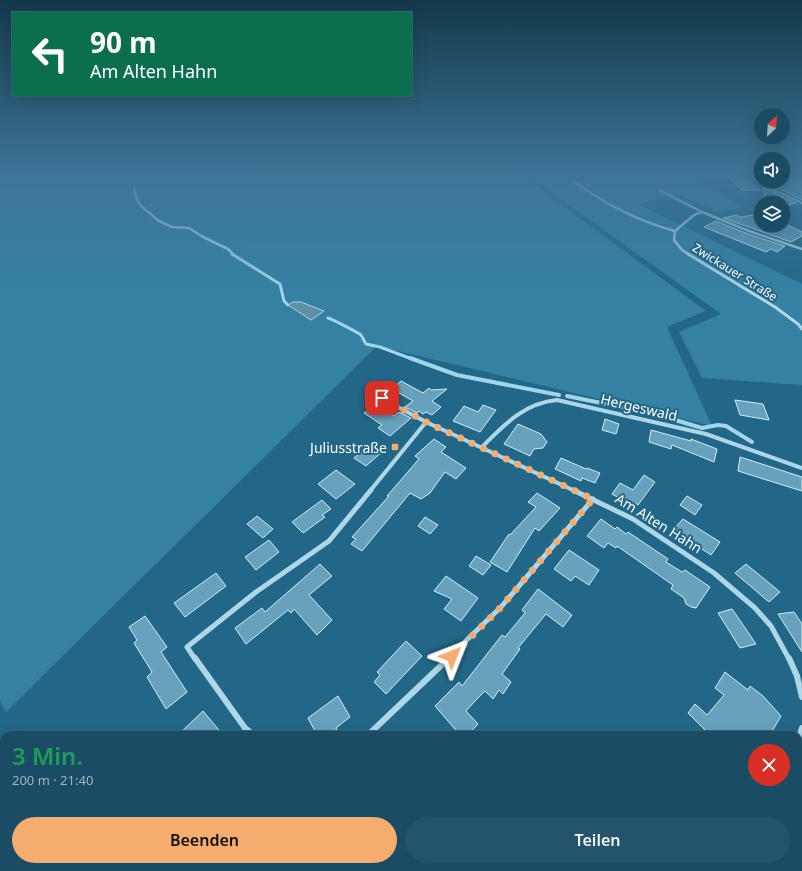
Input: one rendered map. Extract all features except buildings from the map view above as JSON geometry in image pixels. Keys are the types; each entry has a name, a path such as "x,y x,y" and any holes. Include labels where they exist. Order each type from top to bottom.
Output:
{"street":[{"path":"621,213 647,223 675,231"},
{"name":"Zwickauer Straße","path":"700,213 694,215 675,231 674,240 682,250 775,307 798,324 802,329"},
{"path":"704,213 749,231 802,249"},
{"path":"249,731 245,728 187,647 256,592 329,541 426,422 382,398"},
{"name":"Hergeswald","path":"482,447 506,422 520,412 544,400 557,400 706,434 802,468"},
{"name":"Am Alten Hahn","path":"426,422 633,519 714,573 755,608 771,626 784,647 797,676 802,697"},
{"path":"372,731 501,607 593,499"}],"shaded area":[{"path":"0,213 572,213 706,311 667,327 712,426 377,346 6,712 0,701"},
{"path":"580,213 656,213 802,284 802,385 702,378 679,332 721,314"},
{"path":"293,302 301,302 324,311 311,320 288,305"}],"waterway":[{"path":"149,213 159,221 172,227 189,228 203,237 228,249 234,255"},
{"path":"232,254 280,284 284,301 288,305"},
{"path":"328,318 361,335 366,344 380,347 412,359"},
{"path":"410,358 457,375 559,395"},
{"path":"567,396 655,414 702,428 718,425 726,426 752,442"}],"place":[{"name":"Juliusstraße","path":"395,447"}],"route":[{"path":"382,398 426,422 593,499 568,526 501,607 452,656"}]}
